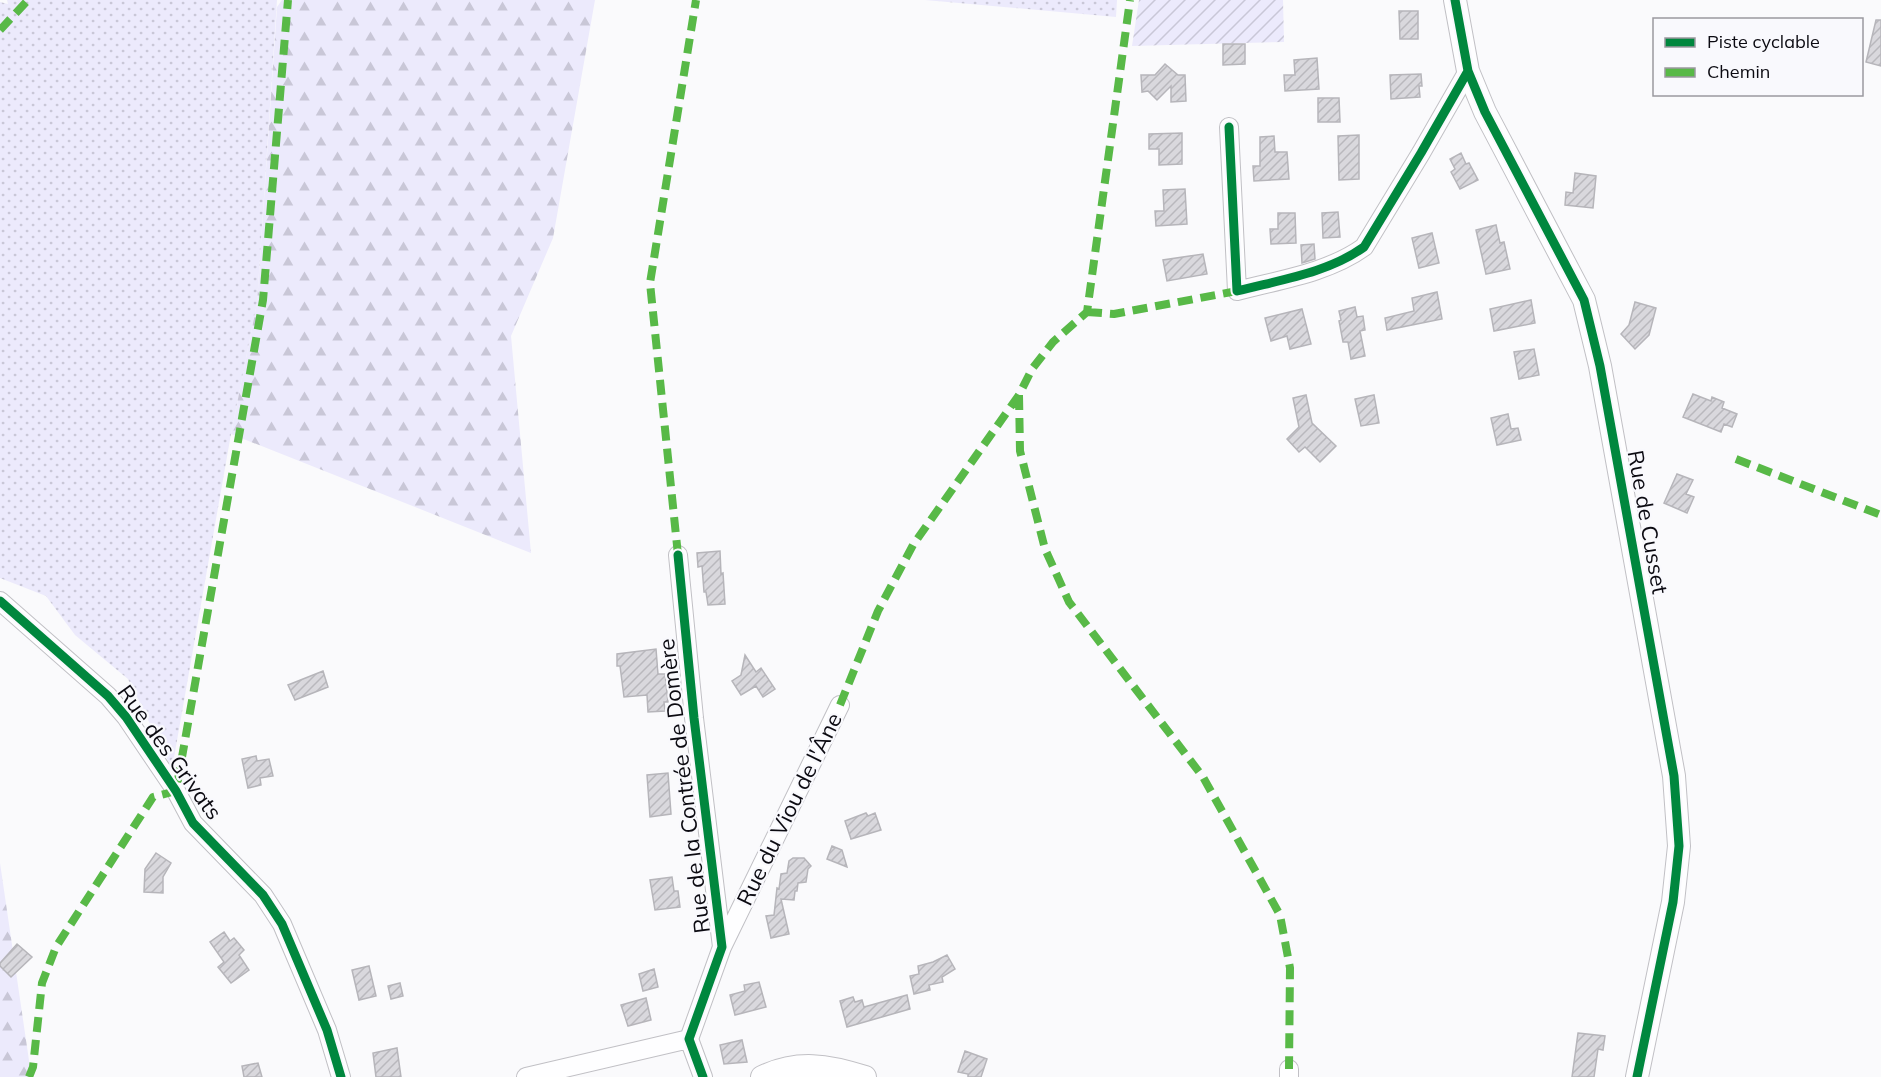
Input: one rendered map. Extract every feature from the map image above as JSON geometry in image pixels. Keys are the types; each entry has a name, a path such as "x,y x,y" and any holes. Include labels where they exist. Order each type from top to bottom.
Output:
{"street":[{"name":"Rue de Cusset","path":"1455,0 1468,70 1485,112 1584,300 1600,366 1674,776 1679,846 1673,902 1637,1077"},
{"path":"1229,126 1237,291 1320,269 1352,256 1364,247 1468,70"},
{"name":"Rue de la Contrée de Domère","path":"678,555 694,718 722,946 689,1039"},
{"name":"Rue des Grivats","path":"0,601 108,696 139,735 176,791 193,823 262,895 282,924 327,1030 342,1077"},
{"name":"Rue du Viou de l'Âne","path":"722,946 840,705"},
{"path":"526,1077 689,1039 703,1077"},
{"path":"762,1077 778,1069 807,1065 832,1068 865,1077"}],"green space":[{"path":"7,0 277,0 257,303 231,434 172,769 128,679 75,635 46,596 0,578 0,2 8,4"},
{"path":"282,0 595,0 553,238 511,336 531,553 231,434 257,303 277,7"},
{"path":"925,0 1117,0 1116,17"},
{"path":"1139,0 1283,0 1284,42 1132,46"},
{"path":"0,863 31,1074 31,1077 0,1077"}],"building":[{"path":"1399,11 1418,11 1418,39 1400,39"},
{"path":"1876,20 1881,20 1881,66 1866,62"},
{"path":"1223,44 1245,44 1245,64 1223,65"},
{"path":"1317,58 1319,89 1285,91 1284,75 1295,75 1294,60"},
{"path":"1165,64 1178,75 1185,75 1186,101 1171,102 1171,86 1157,100 1148,91 1142,92 1141,75 1155,75"},
{"path":"1421,74 1420,97 1391,99 1390,75"},
{"path":"1318,98 1339,98 1340,122 1318,122"},
{"path":"1182,133 1182,164 1159,165 1159,149 1149,149 1149,134"},
{"path":"1359,135 1359,179 1339,180 1338,136"},
{"path":"1274,136 1275,152 1287,152 1289,179 1254,181 1253,166 1260,166 1260,137"},
{"path":"1461,153 1478,180 1460,189 1451,172 1455,169 1450,159"},
{"path":"1575,173 1596,176 1593,208 1565,205 1566,192 1573,193"},
{"path":"1185,189 1187,224 1156,226 1155,211 1164,211 1163,190"},
{"path":"1338,212 1340,237 1323,238 1322,213"},
{"path":"1278,213 1295,213 1296,243 1271,244 1270,229 1278,229"},
{"path":"1496,225 1500,243 1504,242 1510,269 1486,274 1476,230"},
{"path":"1432,233 1439,263 1419,268 1412,238"},
{"path":"1314,244 1315,259 1302,263 1301,245"},
{"path":"1203,254 1207,274 1167,281 1163,260"},
{"path":"1437,292 1442,319 1387,330 1385,318 1414,311 1412,298"},
{"path":"1531,300 1535,323 1494,331 1490,309"},
{"path":"1635,302 1656,308 1649,335 1635,349 1621,334 1629,325"},
{"path":"1355,307 1357,317 1363,316 1365,330 1360,331 1365,356 1351,359 1348,342 1343,342 1339,311"},
{"path":"1302,309 1311,344 1290,349 1287,336 1271,341 1265,318"},
{"path":"1534,349 1539,375 1519,379 1514,352"},
{"path":"1693,394 1711,401 1712,397 1724,402 1722,408 1737,414 1732,427 1724,424 1721,432 1683,417"},
{"path":"1306,395 1312,423 1336,446 1320,462 1305,447 1299,452 1287,439 1299,427 1293,398"},
{"path":"1374,395 1379,423 1361,426 1355,399"},
{"path":"1508,414 1511,429 1518,428 1521,440 1497,445 1491,418"},
{"path":"1677,474 1693,480 1686,494 1694,497 1687,513 1664,503"},
{"path":"720,551 725,604 708,605 706,592 704,592 702,566 698,567 697,553"},
{"path":"656,649 658,674 665,674 668,702 664,702 665,711 648,712 647,695 624,697 620,666 617,666 617,654"},
{"path":"745,655 756,672 761,668 775,689 763,697 756,686 741,695 732,681 741,675"},
{"path":"323,671 328,687 295,700 288,685"},
{"path":"256,756 257,761 269,759 273,776 260,778 261,785 248,788 242,759"},
{"path":"668,773 671,814 650,817 647,775"},
{"path":"866,813 868,816 875,813 881,830 851,839 845,821"},
{"path":"832,846 842,850 847,867 827,859"},
{"path":"156,853 171,863 163,877 163,893 144,892 145,869"},
{"path":"793,858 804,858 811,866 808,869 806,882 798,883 794,900 781,899 789,934 771,938 766,916 774,915 781,874 787,873 789,861"},
{"path":"672,877 674,891 678,891 680,907 655,910 650,880"},
{"path":"224,932 230,941 234,938 244,950 239,955 249,970 231,983 218,967 224,962 210,942"},
{"path":"17,944 32,957 11,977 0,966 0,963"},
{"path":"947,955 955,969 942,977 943,982 929,985 930,990 914,994 910,976 919,974 918,966"},
{"path":"369,966 376,996 359,1000 352,970"},
{"path":"654,969 658,987 643,991 639,974"},
{"path":"759,982 766,1007 735,1015 730,995 745,991 744,985"},
{"path":"400,983 403,996 391,999 388,986"},
{"path":"907,995 910,1009 847,1027 840,1001 853,997 855,1002 862,1000 864,1007"},
{"path":"646,998 651,1020 628,1026 621,1005"},
{"path":"1578,1033 1605,1036 1603,1050 1598,1049 1594,1077 1572,1077"},
{"path":"742,1040 747,1062 724,1064 720,1045"},
{"path":"397,1048 401,1077 376,1077 373,1053"},
{"path":"965,1051 987,1059 981,1077 968,1077 968,1074 958,1072"},
{"path":"258,1063 262,1077 244,1077 242,1066"}],"marked path":[{"path":"0,30 28,0"},
{"path":"29,1077 33,1067 42,983 56,947 153,797 176,791 263,300 288,0"},
{"path":"678,555 650,283 696,0"},
{"path":"840,705 878,611 913,545 1019,395 1032,369 1053,342 1087,312 1130,0"},
{"path":"1087,312 1114,314 1237,291"},
{"path":"1019,395 1020,451 1045,549 1069,602 1203,777 1280,915 1290,968 1289,1069"},
{"path":"1736,459 1881,515"}],"cycle path":[{"path":"1455,0 1468,71 1485,112 1584,300 1600,366 1674,776 1679,846 1673,902 1637,1077"},
{"path":"1229,127 1237,291 1319,269 1350,256 1364,247 1468,71"},
{"path":"678,555 694,718 722,947 689,1039 703,1077"},
{"path":"0,601 108,696 126,717 176,791 193,823 263,895 282,924 327,1030 341,1077"}]}
